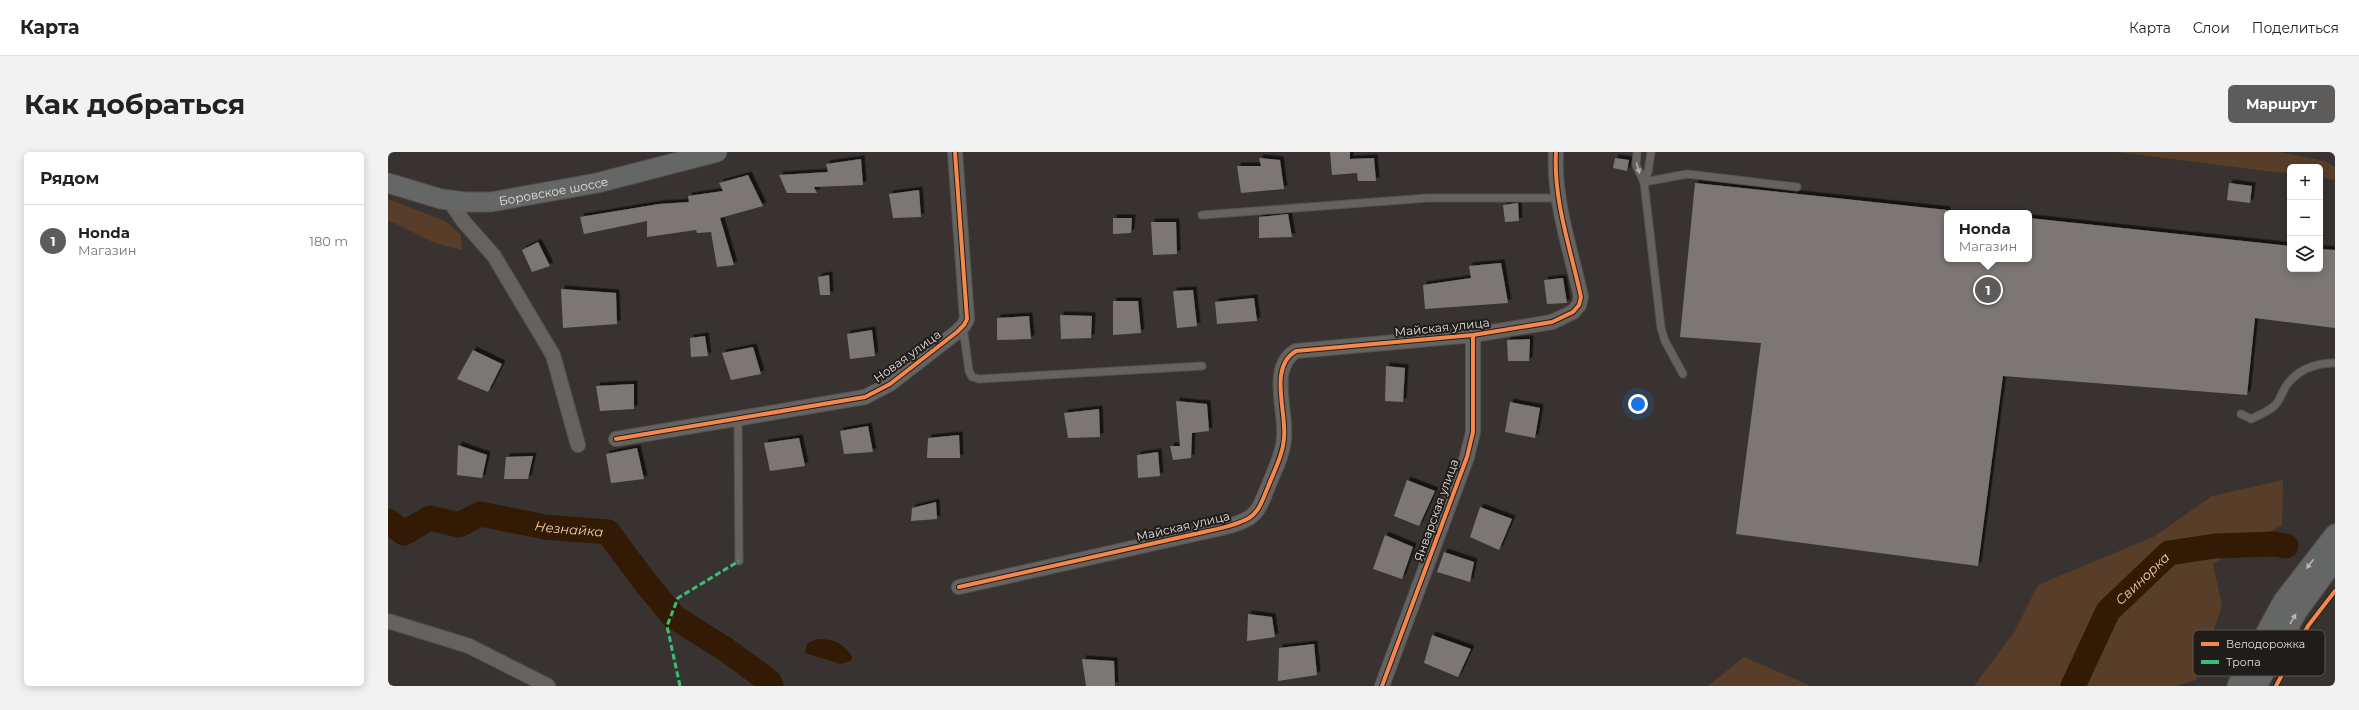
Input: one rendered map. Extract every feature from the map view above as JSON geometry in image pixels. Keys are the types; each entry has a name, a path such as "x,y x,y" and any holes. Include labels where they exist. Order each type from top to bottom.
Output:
{"main road":[{"name":"Боровское шоссе","path":"388,184 449,200 491,202 549,194 597,184 717,152"},
{"path":"2267,630 2283,601 2335,534"},
{"path":"2287,630 2297,612 2335,560"},
{"path":"2237,686 2242,676"},
{"path":"2257,686 2262,676"}],"street":[{"path":"955,152 967,319 963,326"},
{"path":"1556,152 1555,173 1559,198"},
{"name":"Майская улица","path":"959,587 1236,524 1250,517 1259,508 1280,454 1284,438 1282,370 1289,355 1296,351 1474,335 1552,322 1565,317 1579,305 1581,297 1559,198"},
{"path":"449,200 460,217 494,256 553,355 578,445"},
{"name":"Новая улица","path":"616,439 865,397 890,384 963,326"},
{"name":"Январская улица","path":"1382,686 1468,450 1473,432 1474,335"},
{"path":"388,621 468,646 548,686"}],"lane":[{"path":"1637,152 1636,165 1644,182 1662,328 1665,340 1683,374"},
{"path":"1644,182 1650,167 1651,152"},
{"path":"1644,182 1687,174 1797,187"},
{"path":"1202,215 1428,198 1559,198"},
{"path":"963,326 969,371 972,377 980,380 1202,366"},
{"path":"2241,414 2251,418 2264,413 2274,406 2293,377 2301,371 2322,363 2335,363"},
{"path":"738,419 739,561"}],"shaded area":[{"path":"2117,152 2279,152 2325,161 2335,167 2335,180 2323,178 2323,164 2287,164 2287,174"},
{"path":"388,199 445,221 461,235 462,250 435,243 388,220"},
{"path":"2283,480 2282,525 2213,564 2222,606 2214,630 2193,630 2193,676 2197,676 2196,680 2177,686 1974,686 2015,631 2038,585 2155,536 2212,496"},
{"path":"816,639 841,644 852,656 851,661 841,664 805,653 807,644"},
{"path":"1744,657 1811,686 1708,686"}],"building":[{"path":"1330,152 1350,152 1350,159 1374,158 1376,181 1358,181 1357,173 1332,175"},
{"path":"1259,158 1280,160 1284,189 1241,193 1237,166 1261,166"},
{"path":"1615,158 1629,160 1627,171 1613,168"},
{"path":"861,159 863,185 814,187 817,193 787,193 779,175 828,172 826,164"},
{"path":"748,175 763,206 720,218 734,265 717,267 711,232 697,233 696,230 647,237 647,221 584,234 580,217 659,204 689,202 688,196 723,191 719,183"},
{"path":"1695,183 1947,210 1944,210 1944,262 2032,262 2032,218 2287,246 2287,272 2323,272 2323,249 2335,250 2335,328 2255,318 2247,395 2003,376 1978,566 1736,534 1761,343 1680,337"},
{"path":"2229,183 2252,186 2250,203 2227,200"},
{"path":"919,190 921,217 893,218 889,194"},
{"path":"1518,203 1519,221 1505,222 1503,205"},
{"path":"1288,214 1292,237 1259,238 1259,217"},
{"path":"1113,218 1132,218 1131,233 1113,234"},
{"path":"1151,222 1176,222 1177,254 1153,255"},
{"path":"538,242 550,266 532,272 522,250"},
{"path":"1501,263 1508,303 1425,309 1423,285 1471,278 1469,266"},
{"path":"829,275 830,295 820,295 818,277"},
{"path":"1563,278 1567,303 1547,304 1544,280"},
{"path":"561,289 616,293 617,324 563,328"},
{"path":"1193,290 1197,326 1177,328 1173,291"},
{"path":"1254,298 1257,321 1217,324 1215,302"},
{"path":"1113,301 1138,301 1141,333 1113,335"},
{"path":"1060,315 1092,316 1091,338 1061,339"},
{"path":"1029,316 1031,339 997,340 997,318"},
{"path":"872,330 875,356 850,359 847,334"},
{"path":"705,336 708,356 691,357 690,338"},
{"path":"1530,339 1529,361 1508,361 1507,340"},
{"path":"753,347 761,374 731,380 722,353"},
{"path":"473,350 502,364 488,392 457,379"},
{"path":"1386,366 1405,368 1403,402 1385,401"},
{"path":"634,384 634,409 600,411 596,386"},
{"path":"1176,401 1207,404 1209,431 1192,433 1191,458 1173,460 1170,446 1180,446"},
{"path":"1510,402 1540,408 1535,438 1505,432"},
{"path":"1099,409 1100,437 1068,438 1064,413"},
{"path":"868,426 873,452 844,454 840,431"},
{"path":"959,435 960,458 927,458 928,438"},
{"path":"799,438 805,466 770,471 764,443"},
{"path":"458,445 487,455 482,478 457,475"},
{"path":"637,448 644,479 611,483 606,454"},
{"path":"1158,452 1160,476 1138,478 1137,455"},
{"path":"533,456 528,479 504,479 506,457"},
{"path":"1407,480 1435,491 1419,526 1394,516"},
{"path":"936,502 937,519 911,521 912,508"},
{"path":"1480,507 1512,519 1499,550 1470,537"},
{"path":"1385,535 1413,547 1402,579 1373,569"},
{"path":"1444,552 1474,562 1470,582 1437,572"},
{"path":"1248,614 1272,617 1275,637 1247,641"},
{"path":"1432,635 1471,649 1458,677 1424,663"},
{"path":"1314,644 1317,675 1278,681 1279,648"},
{"path":"1082,659 1114,661 1115,686 1086,686"}],"waterway":[{"name":"Незнайка","path":"388,521 404,533 430,518 459,525 480,514 545,527 608,532 645,582 674,617 725,649 769,681 771,686"},
{"name":"Свинорка","path":"2073,686 2108,611 2169,553 2215,546 2273,544 2286,546"}],"marked path":[{"path":"680,686 667,626 678,598 739,561"}],"cycle path":[{"path":"616,439 865,397 890,384 957,332 964,325 967,319 955,152"},
{"path":"959,587 1219,529 1249,518 1256,512 1261,504 1282,451 1284,427 1281,379 1283,368 1288,358 1296,351 1473,335 1552,322 1573,312 1579,305 1581,297 1560,207 1557,188 1556,152"},
{"path":"1382,686 1467,457 1473,432 1473,335"},
{"path":"2306,630 2335,591"},
{"path":"2276,686 2281,676"}],"place":[{"name":"Honda","path":"1988,290"}]}
